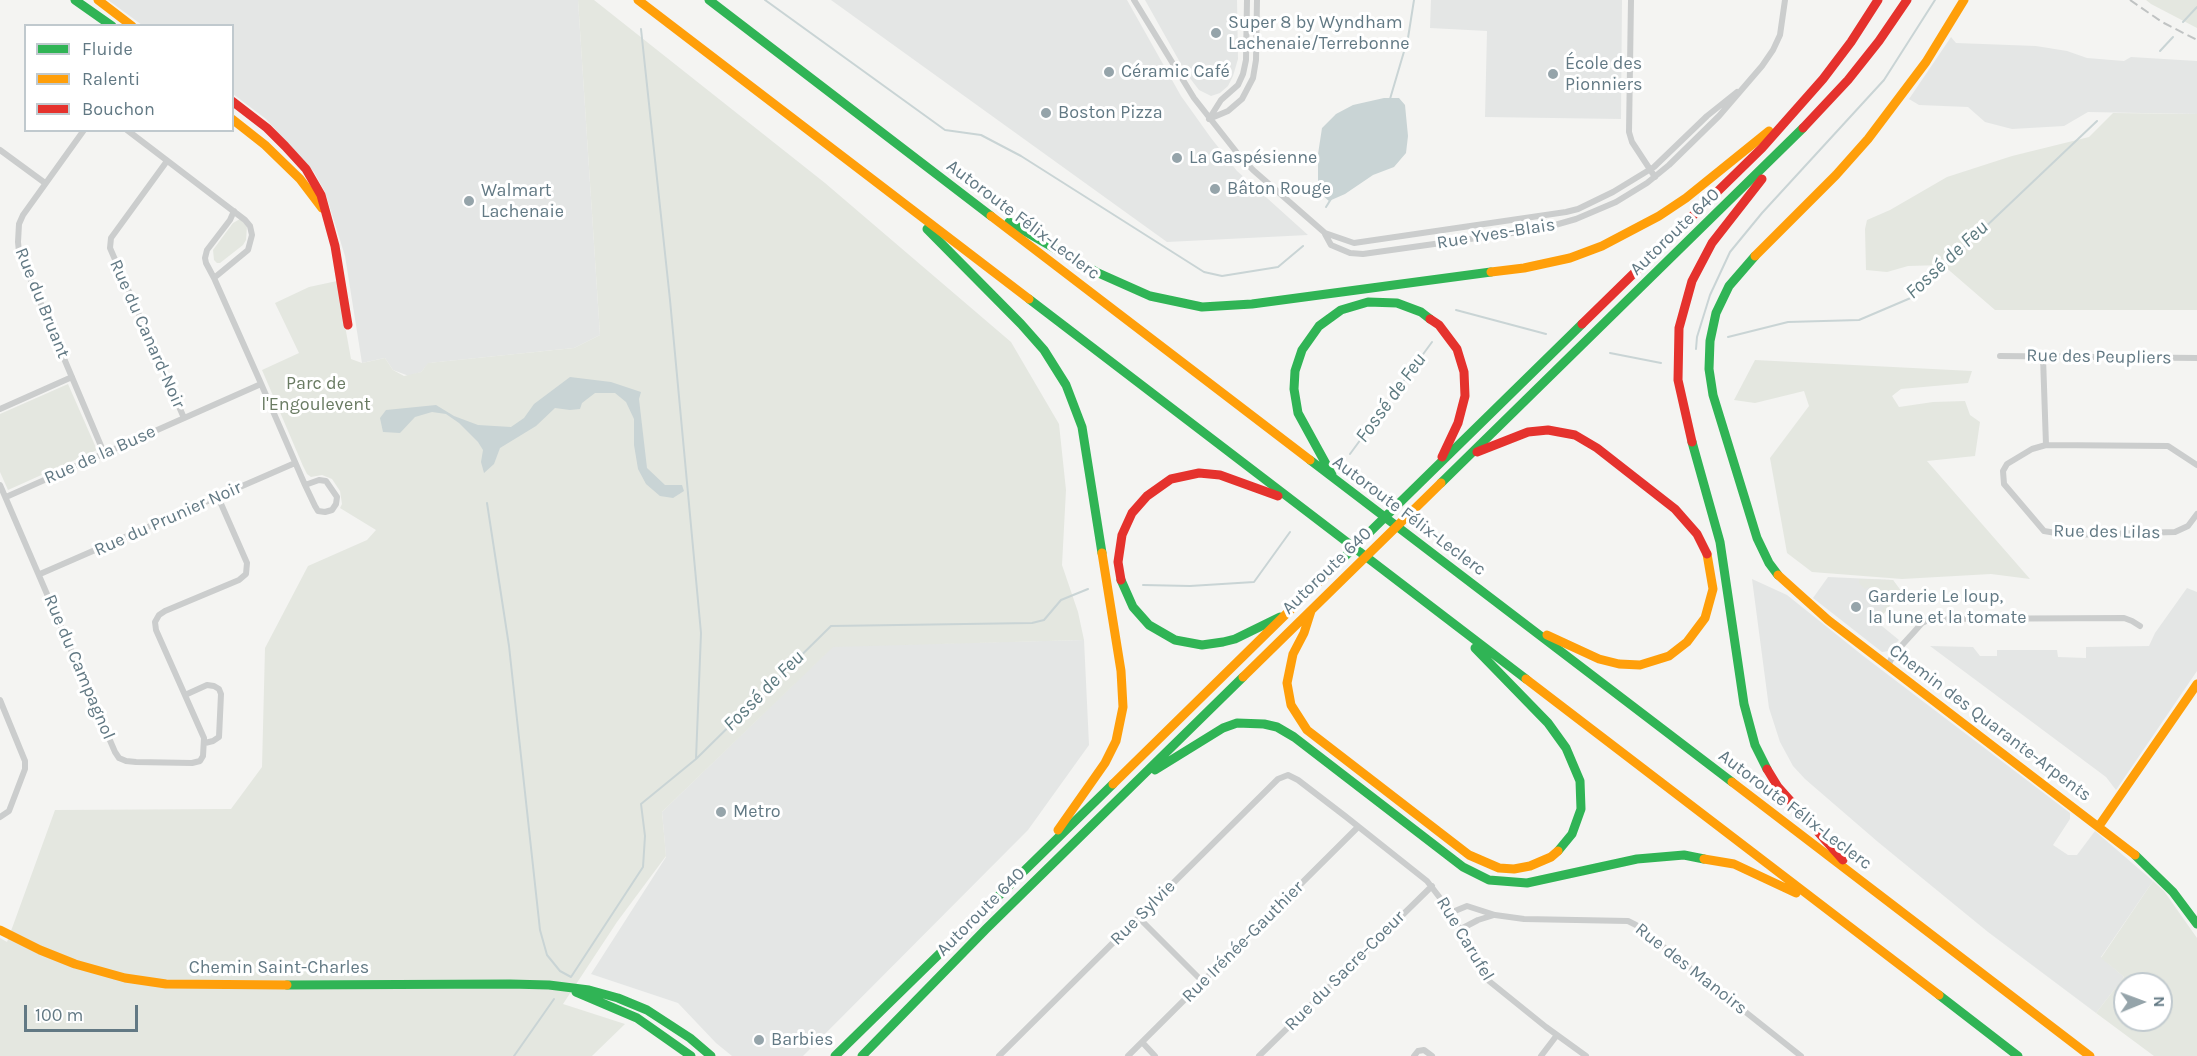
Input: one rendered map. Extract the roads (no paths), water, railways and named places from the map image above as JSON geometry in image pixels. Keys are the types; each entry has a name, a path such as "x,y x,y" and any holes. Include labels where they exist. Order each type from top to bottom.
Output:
{"main road":[{"path":"75,0 109,24"},
{"path":"98,0 129,24"},
{"path":"638,0 2018,1056"},
{"name":"Autoroute Félix-Leclerc","path":"709,0 2090,1056"},
{"name":"Autoroute 640","path":"835,1056 1762,148 1807,99 1851,42 1878,0"},
{"name":"Autoroute 640","path":"862,1056 986,929 1799,134 1854,74 1907,0"},
{"name":"Chemin des Quarante-Arpents","path":"1964,0 1926,62 1868,139 1733,280 1716,313 1709,348 1713,395 1754,531 1765,557 1776,574 1797,594 1888,666 2099,826 2158,876 2174,892 2197,924"},
{"path":"967,198 1136,292 1164,301 1196,306 1226,307 1252,304 1524,268 1559,262 1592,251 1636,229 1686,198 1807,99"},
{"path":"234,103 271,131 301,162 321,195 330,224 348,325"},
{"path":"234,121 265,145 306,185 320,204 330,224"},
{"path":"1799,134 1718,235 1696,271 1688,291 1679,328 1678,380 1685,417 1718,532 1744,704 1755,745 1778,787 1866,885"},
{"path":"892,195 1038,342 1066,385 1082,427 1121,671 1123,707 1118,734 1106,763 1040,855"},
{"path":"1336,481 1300,419 1294,396 1295,371 1302,350 1319,326 1341,310 1368,302 1397,303 1421,312 1443,330 1459,354 1465,378 1464,401 1456,427 1438,466"},
{"path":"1470,455 1528,432 1548,430 1575,435 1597,448 1675,509 1697,534 1709,558 1713,589 1705,618 1687,642 1669,656 1659,660 1640,665 1612,663 1527,626"},
{"path":"1291,611 1235,639 1208,645 1182,642 1161,634 1138,614 1124,590 1118,555 1124,527 1136,507 1152,491 1177,477 1199,473 1227,476 1293,502"},
{"path":"1312,609 1304,633 1293,654 1287,683 1291,705 1307,730 1469,855 1499,867 1522,868 1537,864 1551,857 1563,847 1575,829 1582,802 1578,774 1566,748 1548,723 1447,619"},
{"path":"2099,826 2197,684"},
{"path":"1136,782 1223,728 1237,723 1264,724 1277,727 1294,737 1463,867 1489,879 1508,883 1527,883 1645,858 1684,855 1709,858 1741,867 1821,905"},
{"name":"Chemin Saint-Charles","path":"0,930 75,964 125,978 166,984 214,986 510,984 567,987 604,994 652,1013 711,1056"},
{"name":"Chemin Saint-Charles","path":"567,987 646,1023 691,1056"},
{"path":"2069,1040 2096,1056"}],"street":[{"name":"Rue Yves-Blais","path":"1134,0 1209,119 1253,170 1325,233 1346,242 1363,243 1566,212 1603,197 1650,170 1714,110 1737,92"},
{"path":"1209,119 1221,100 1238,85 1243,74 1246,60 1246,0"},
{"path":"1209,119 1228,111 1242,99 1253,78 1256,60 1257,0"},
{"path":"1631,0 1629,132 1632,141 1655,177"},
{"name":"Rue Yves-Blais","path":"1325,233 1331,245 1350,253 1363,254 1541,229 1596,211 1625,197 1655,177 1719,116 1773,50 1781,30 1785,0"},
{"name":"Rue du Bruant","path":"83,132 23,215 19,224 19,252 104,453"},
{"path":"130,132 234,211 250,226 251,244 248,250 214,278"},
{"path":"0,150 45,183"},
{"name":"Rue du Canard-Noir","path":"167,161 111,238 110,248 184,418"},
{"path":"234,211 230,220 207,250 206,263 305,485 318,511 332,510 336,504 336,497 326,481 319,480 305,485"},
{"name":"Rue des Peupliers","path":"2000,356 2197,358"},
{"path":"2043,357 2046,445 2168,446 2197,465"},
{"path":"0,409 72,378"},
{"name":"Rue de la Buse","path":"6,496 261,384"},
{"name":"Rue des Lilas","path":"2046,445 2032,449 2007,464 2003,471 2004,484 2044,531 2068,535 2175,532 2188,526 2197,514"},
{"name":"Rue du Prunier Noir","path":"40,574 296,463"},
{"name":"Rue du Campagnol","path":"0,484 119,758 136,762 192,763 200,760 205,743 219,737 221,694 219,689 207,685 185,695"},
{"path":"205,743 156,630 155,622 159,615 239,580 246,574 247,563 218,497"},
{"path":"1888,666 1893,655 1922,623 1930,619 2124,618 2140,626"},
{"path":"0,700 25,761 25,769 9,811 0,817"},
{"name":"Rue Carufel","path":"1290,775 1432,886 1488,981 1586,1056"},
{"name":"Rue Sylvie","path":"999,1056 1278,779 1290,775"},
{"name":"Rue Irénée-Gauthier","path":"1128,1056 1357,828"},
{"name":"Rue du Sacre-Coeur","path":"1258,1056 1432,886"},
{"name":"Rue des Manoirs","path":"1450,913 1467,906 1495,915 1524,919 1628,921 1801,1056"},
{"name":"Rue des Manoirs","path":"1459,930 1478,920 1495,915"},
{"path":"1139,918 1203,982"},
{"path":"1540,1056 1557,1035"},
{"path":"1142,1042 1155,1056"},
{"path":"691,1056 700,1046"},
{"path":"1414,1056 1418,1051 1424,1050 1432,1056"}],"waterway":[{"path":"765,0 945,130 981,135 1021,156 1204,272 1222,276 1278,267 1303,246"},
{"path":"1390,99 1408,38 1414,0"},
{"path":"1696,349 1697,337 1710,295 1730,252 1762,213 1884,80 1935,0"},
{"name":"Fossé de Feu","path":"2183,22 2197,7"},
{"path":"641,29 670,300 701,633 696,759"},
{"name":"Fossé de Feu","path":"2160,51 2173,37"},
{"name":"Fossé de Feu","path":"1728,337 1788,322 1859,320 1913,297 1916,288 1941,269 2097,121"},
{"path":"1326,207 1331,199"},
{"name":"Fossé de Feu","path":"1456,310 1546,334"},
{"name":"Fossé de Feu","path":"1350,454 1432,342"},
{"name":"Fossé de Feu","path":"1610,353 1661,363"},
{"name":"Fossé de Feu","path":"487,503 509,646 540,930 547,955 560,971 571,977 643,867 645,836 641,804 696,759 831,626 1032,623 1044,620 1061,600 1088,589"},
{"name":"Fossé de Feu","path":"1143,585 1190,586 1254,582 1290,532"},
{"name":"Fossé de Feu","path":"514,1056 554,999"}],"railway":[{"path":"2130,0 2162,22 2197,40"}],"place":[{"name":"Super 8 by Wyndham Lachenaie/Terrebonne","path":"1216,33"},
{"name":"Céramic Café","path":"1109,72"},
{"name":"École des Pionniers","path":"1553,74"},
{"name":"Boston Pizza","path":"1046,113"},
{"name":"La Gaspésienne","path":"1177,158"},
{"name":"Bâton Rouge","path":"1215,189"},
{"name":"Walmart Lachenaie","path":"469,201"},
{"name":"Garderie Le loup, la lune et la tomate","path":"1856,607"},
{"name":"Metro","path":"721,812"},
{"name":"Barbies","path":"759,1040"}],"park label":[{"name":"Parc de l'Engoulevent","path":"316,394"}]}
